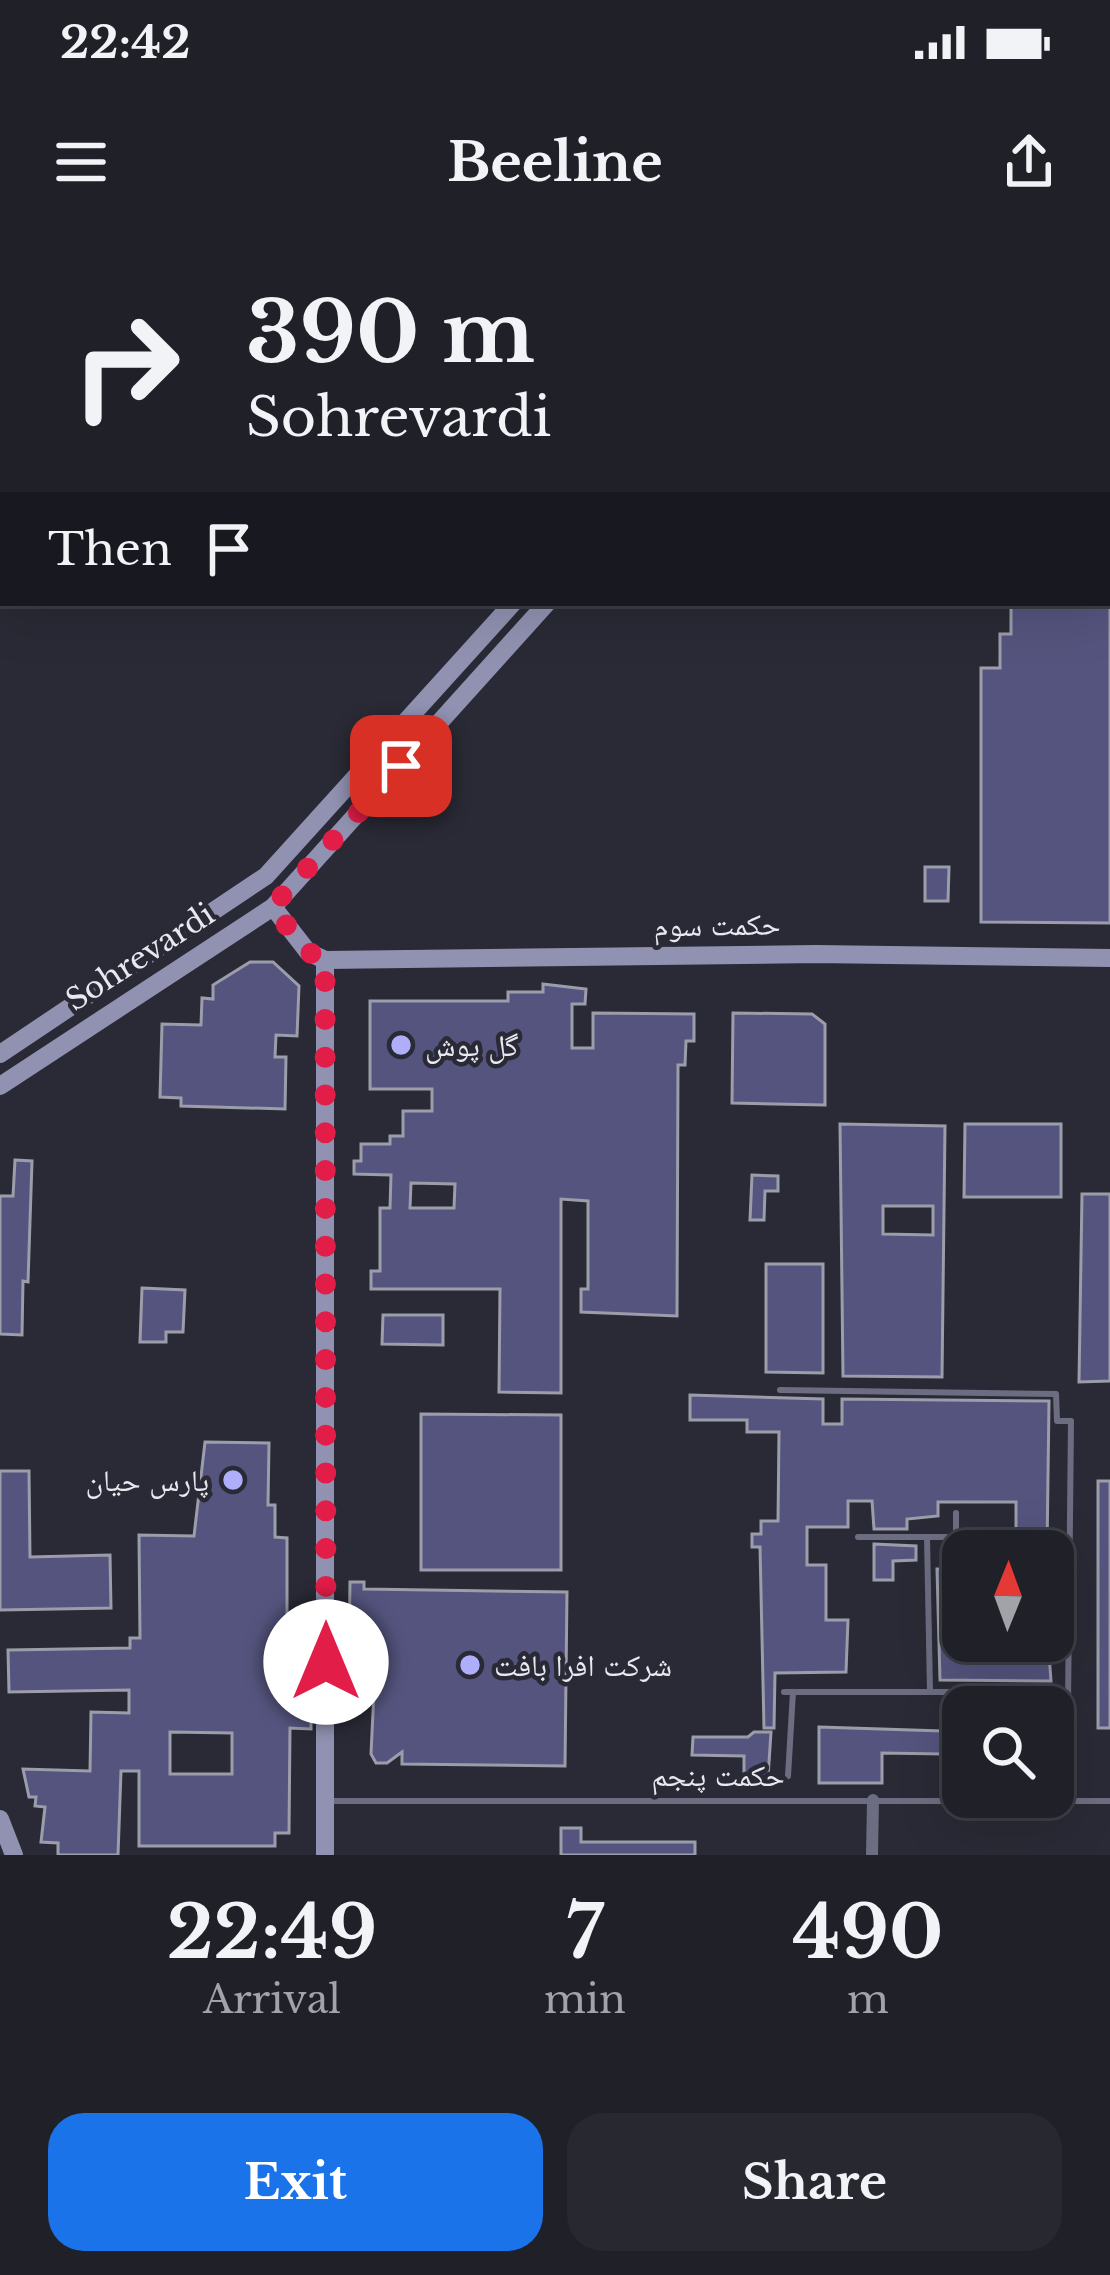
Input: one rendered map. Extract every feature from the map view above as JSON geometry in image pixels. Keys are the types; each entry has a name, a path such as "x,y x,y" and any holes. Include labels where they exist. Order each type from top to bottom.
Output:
{"street":[{"name":"Sohrevardi","path":"0,1054 266,876 510,606"},
{"name":"Sohrevardi","path":"0,1086 272,907 544,606"},
{"path":"272,907 308,952 325,959 325,1855"},
{"name":"حکمت سوم","path":"325,959 816,954 1110,958"},
{"path":"872,1855 873,1800"},
{"path":"0,1819 14,1855"}],"lane":[{"path":"780,1390 1056,1394 1057,1420 1071,1421 1067,1686"},
{"path":"858,1538 956,1537 956,1513"},
{"path":"927,1537 930,1692"},
{"path":"788,1776 788,1692 942,1692"},
{"name":"حکمت پنجم","path":"326,1801 942,1800"},
{"name":"حکمت پنجم","path":"1074,1801 1110,1801"}],"building":[{"path":"1011,606 1110,606 1110,923 981,922 981,668 1000,668 1000,634 1011,634"},
{"path":"925,867 949,867 948,901 925,901"},
{"path":"250,962 273,962 299,986 297,1036 276,1035 275,1057 286,1057 285,1109 181,1106 181,1098 160,1097 162,1024 201,1025 202,998 213,999 213,985"},
{"path":"543,984 586,989 585,1004 572,1004 572,1048 593,1048 593,1013 694,1014 694,1041 686,1041 685,1065 678,1065 677,1316 581,1312 581,1289 588,1289 588,1201 561,1199 561,1393 499,1392 500,1289 371,1289 371,1271 380,1271 380,1208 390,1208 391,1175 354,1174 354,1161 361,1161 361,1144 390,1144 390,1136 403,1136 403,1111 432,1111 432,1089 370,1089 370,1001 508,1001 508,992 543,992","holes":["411,1183 455,1184 454,1208 410,1208"]},
{"path":"733,1013 812,1014 825,1024 825,1105 732,1103"},
{"path":"840,1124 945,1126 942,1377 843,1376","holes":["883,1206 933,1206 933,1235 883,1234"]},
{"path":"965,1124 1061,1124 1061,1197 964,1197"},
{"path":"15,1160 32,1161 22,1335 0,1334 0,1196 13,1196"},
{"path":"752,1175 778,1176 778,1191 765,1191 764,1220 750,1220"},
{"path":"1082,1194 1110,1194 1110,1381 1079,1382"},
{"path":"766,1264 823,1264 823,1373 766,1372"},
{"path":"142,1288 185,1290 183,1332 166,1332 166,1342 140,1342"},
{"path":"383,1315 443,1315 443,1345 382,1344"},
{"path":"690,1395 823,1399 823,1424 842,1424 842,1399 1049,1401 1047,1530 1016,1530 1016,1502 938,1502 938,1516 907,1519 907,1529 874,1529 872,1501 848,1501 848,1527 807,1527 807,1565 826,1565 826,1620 848,1620 846,1672 775,1673 774,1728 764,1728 760,1547 752,1547 752,1534 761,1534 761,1521 778,1521 779,1432 747,1432 747,1420 690,1420"},
{"path":"421,1414 561,1415 561,1570 421,1570"},
{"path":"205,1442 269,1443 268,1505 275,1505 275,1537 287,1538 287,1639 311,1639 311,1729 290,1728 289,1833 275,1833 275,1846 139,1846 139,1771 121,1771 118,1855 58,1855 58,1843 41,1842 45,1807 35,1806 36,1797 29,1797 23,1769 90,1771 91,1712 129,1713 129,1690 9,1692 8,1650 130,1648 130,1638 140,1638 139,1535 194,1536","holes":["170,1732 232,1733 232,1774 170,1774"]},
{"path":"0,1471 29,1471 30,1557 110,1555 111,1608 0,1610"},
{"path":"1098,1481 1110,1481 1110,1728 1098,1728"},
{"path":"874,1544 916,1546 916,1560 893,1561 893,1580 874,1580"},
{"path":"937,1569 942,1569 942,1662 1050,1662 1051,1681 940,1680"},
{"name":"شرکت افرا بافت","path":"350,1582 364,1582 364,1589 567,1592 565,1766 402,1764 402,1752 387,1763 376,1763 371,1754 374,1691 351,1691 351,1673 374,1672 374,1650 349,1649"},
{"path":"819,1727 942,1731 942,1754 882,1753 882,1783 819,1783"},
{"path":"754,1732 771,1732 768,1778 744,1778 744,1756 692,1755 693,1737 748,1737"},
{"path":"561,1828 581,1828 581,1842 695,1842 695,1855 561,1855"}],"place":[{"name":"گل پوش","path":"401,1045"},
{"name":"پارس حیان","path":"233,1480"},
{"name":"شرکت افرا بافت","path":"470,1665"}],"route":[{"path":"326,1662 325,959 308,952 272,907 401,766"}]}
